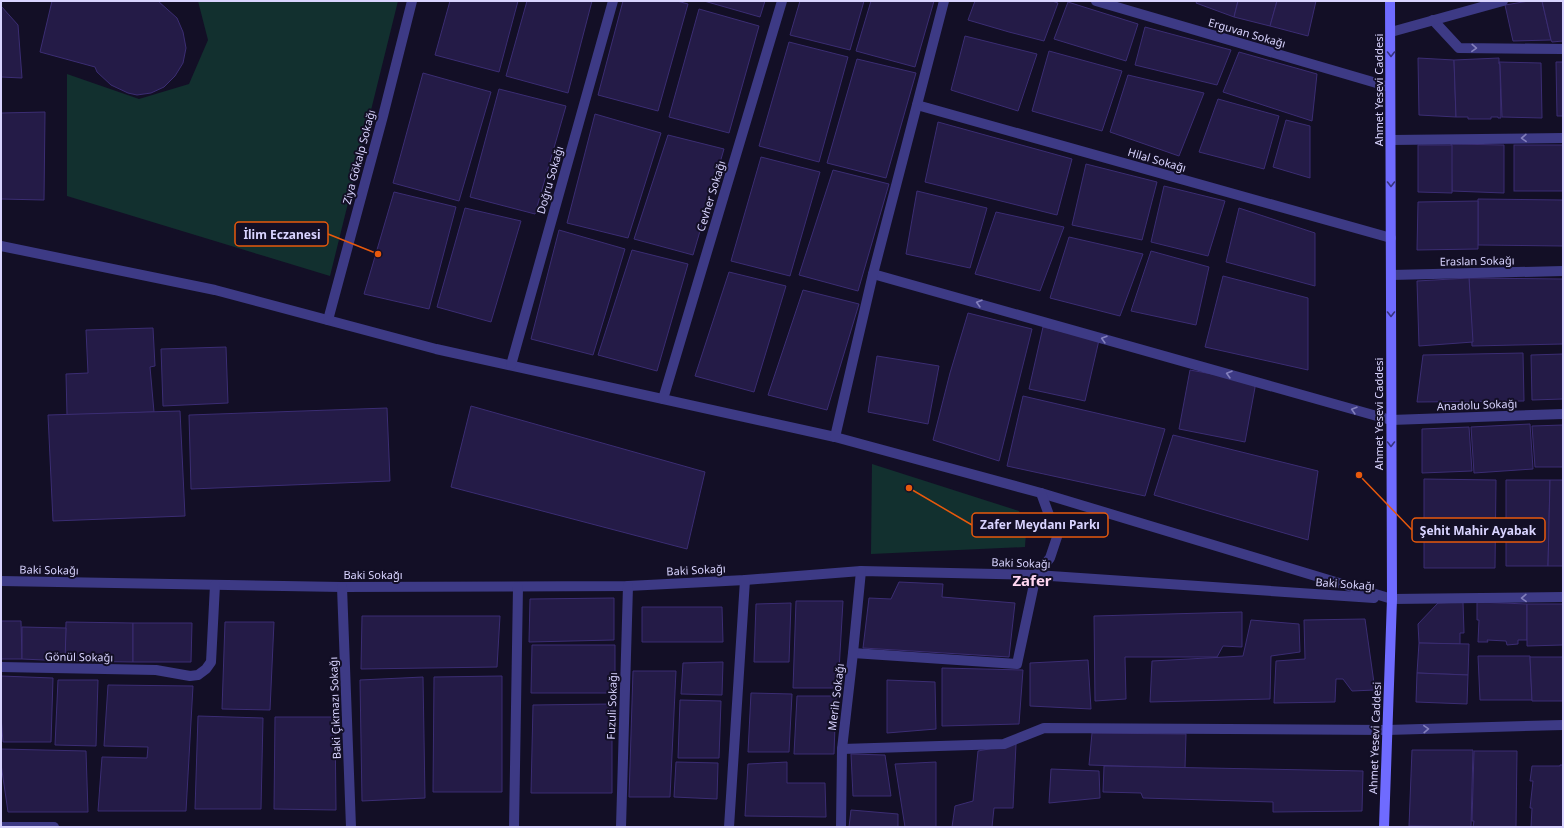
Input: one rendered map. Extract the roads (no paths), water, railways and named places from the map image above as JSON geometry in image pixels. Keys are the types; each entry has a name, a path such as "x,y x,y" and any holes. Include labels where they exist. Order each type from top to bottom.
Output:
{"street":[{"name":"Ziya Gökalp Sokağı","path":"328,320 383,116 412,1"},
{"name":"Doğru Sokağı","path":"511,365 613,1"},
{"name":"Cevher Sokağı","path":"663,399 782,1"},
{"path":"835,437 873,274 944,1"},
{"name":"Erguvan Sokağı","path":"1096,1 1390,88"},
{"name":"Ahmet Yesevi Caddesi","path":"1384,827 1392,600 1391,32 1389,1"},
{"path":"1391,32 1503,1"},
{"path":"1433,20 1459,48 1563,49"},
{"name":"Hilal Sokağı","path":"917,105 1391,238"},
{"path":"1391,140 1563,138"},
{"path":"1,246 215,290 436,349 835,437 1041,493 1392,600 1563,597"},
{"name":"Eraslan Sokağı","path":"1391,274 1563,270"},
{"name":"Anadolu Sokağı","path":"873,274 1391,420 1563,414"},
{"path":"853,653 1017,664 1036,575 1050,558 1057,536 1041,493"},
{"name":"Baki Sokağı","path":"1,581 342,587 628,586 745,580 861,571 1036,575 1392,600"},
{"name":"Merih Sokağı","path":"841,827 842,749 861,571"},
{"path":"729,827 745,580"},
{"name":"Gönül Sokağı","path":"1,667 156,670 190,676 198,675 211,662 215,585"},
{"name":"Fuzuli Sokağı","path":"621,827 628,586"},
{"name":"Baki Çıkmazı Sokağı","path":"342,587 351,827"},
{"path":"514,827 518,587"},
{"path":"842,749 1004,744 1044,728 1387,730 1563,725"},
{"path":"1,827 54,827"}],"place":[{"name":"İlim Eczanesi","path":"378,254"},
{"name":"Şehit Mahir Ayabak","path":"1359,475"},
{"name":"Zafer Meydanı Parkı","path":"909,488"}],"district":[{"name":"Zafer","path":"1032,581"}]}
